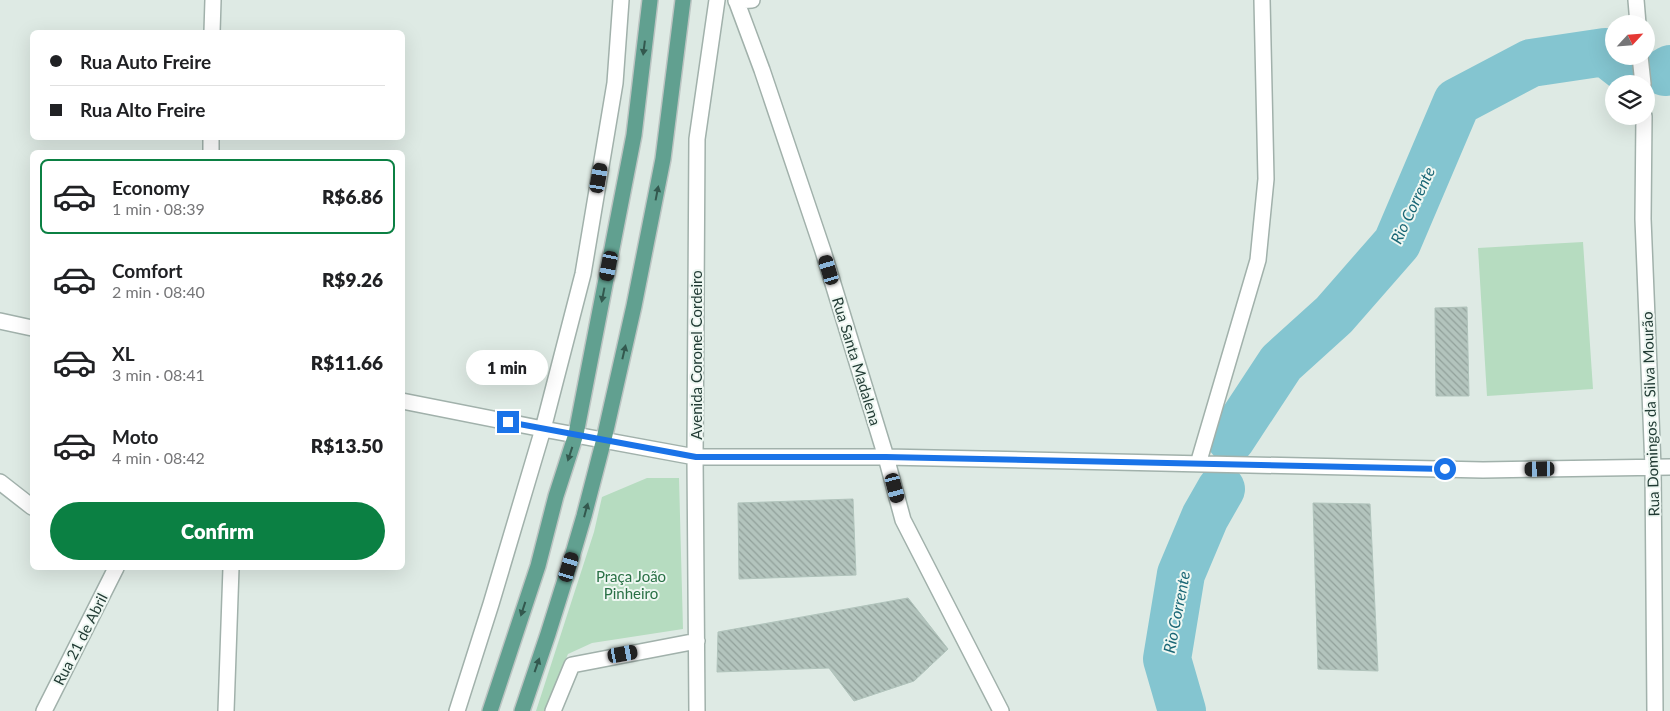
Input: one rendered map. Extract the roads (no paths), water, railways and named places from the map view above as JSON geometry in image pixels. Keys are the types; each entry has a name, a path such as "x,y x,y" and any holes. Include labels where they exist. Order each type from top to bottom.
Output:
{"main road":[{"path":"490,711 538,566 556,496 576,434 634,135 650,0"},
{"path":"522,711 566,577 604,439 634,306 663,159 683,0"}],"street":[{"path":"212,30 213,0"},
{"path":"456,711 491,604 543,429 583,274 615,82 620,0"},
{"name":"Avenida Coronel Cordeiro","path":"697,711 697,139 717,0"},
{"path":"736,1 752,0"},
{"path":"1198,464 1258,260 1266,179 1262,0"},
{"path":"1636,0 1637,15"},
{"name":"Rua Santa Madalena","path":"736,1 762,70 823,251 886,457 903,520 1001,711"},
{"name":"Rua Domingos da Silva Mourão","path":"1644,125 1643,219 1653,467 1656,711"},
{"path":"0,321 30,328"},
{"path":"405,402 696,457 886,457 1483,470 1670,467"},
{"path":"0,482 30,505"},
{"name":"Rua 21 de Abril","path":"44,711 113,570"},
{"path":"226,711 230,570"},
{"path":"553,711 572,665 697,641"}],"waterway":[{"name":"Rio Corrente","path":"1231,439 1281,363 1334,315 1397,243 1457,102 1531,63 1605,52 1628,70"},
{"name":"Rio Corrente","path":"1665,72 1670,69"},
{"name":"Rio Corrente","path":"1182,711 1167,659 1181,574 1205,517 1221,489"}],"park label":[{"name":"Praça João Pinheiro","path":"631,584"}]}
